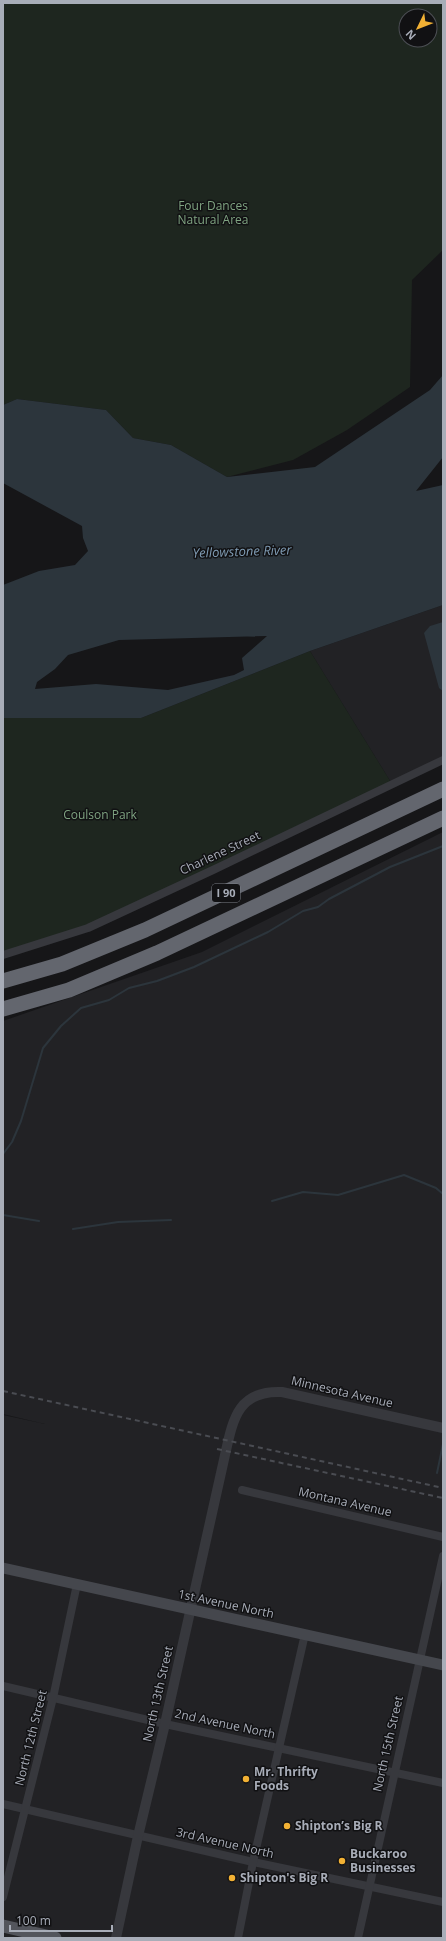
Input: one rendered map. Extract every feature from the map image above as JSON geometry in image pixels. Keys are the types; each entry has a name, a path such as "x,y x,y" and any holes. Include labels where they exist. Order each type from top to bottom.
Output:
{"highway":[{"name":"I 90","path":"3,981 62,964 145,930 443,789"},
{"name":"I 90","path":"3,1008 69,990 157,953 443,818"}],"main road":[{"name":"1st Avenue North","path":"3,1568 443,1665"},
{"path":"3,1926 55,1938"}],"street":[{"name":"Charlene Street","path":"3,955 88,928 443,760"},
{"name":"Minnesota Avenue","path":"225,1455 232,1426 239,1410 250,1399 271,1392 299,1395 443,1428"},
{"name":"North 13th Street","path":"116,1938 225,1455"},
{"name":"Montana Avenue","path":"242,1490 443,1537"},
{"name":"North 15th Street","path":"358,1938 393,1773 443,1556"},
{"name":"North 12th Street","path":"3,1897 53,1698 78,1584"},
{"path":"238,1938 253,1862 305,1634"},
{"name":"2nd Avenue North","path":"3,1686 165,1724 443,1783"},
{"name":"3rd Avenue North","path":"3,1804 253,1862 443,1902"}],"shaded area":[{"path":"443,605 443,758 392,784 310,651"},
{"path":"443,832 443,1938 3,1938 3,1415 45,1424 3,1414 3,1021 202,952"}],"green space":[{"name":"Four Dances Natural Area","path":"3,3 443,3 443,250 412,280 410,387 347,430 293,460 227,477 171,445 133,438 106,410 17,399 3,405"},
{"name":"Coulson Park","path":"310,651 392,784 88,928 3,953 3,718 141,718"}],"water":[{"name":"Yellowstone River","path":"443,375 443,457 416,491 443,485 443,605 310,651 141,718 3,718 3,585 39,571 75,565 88,551 83,538 82,526 3,483 3,405 17,399 106,410 133,438 171,445 227,477 315,467 430,390","holes":["267,636 242,658 244,670 234,675 168,690 96,684 35,689 37,682 55,669 68,655 119,640"]},
{"path":"443,622 443,691 439,688 424,633 430,626"}],"waterway":[{"path":"3,1154 12,1142 21,1121 43,1048 61,1026 81,1008 109,1000 129,988 157,981 194,967 268,932 303,911 318,907 329,899 390,867 443,846"},
{"path":"272,1201 303,1192 338,1195 404,1175 436,1188 443,1194"},
{"path":"3,1215 39,1221"},
{"path":"73,1229 118,1222 171,1220"},
{"path":"437,1473 443,1444"}],"railway":[{"path":"3,1391 443,1488"},
{"path":"217,1449 443,1498"}],"place":[{"name":"Mr. Thrifty Foods","path":"246,1779"},
{"name":"Shipton’s Big R","path":"287,1826"},
{"name":"Buckaroo Businesses","path":"342,1861"},
{"name":"Shipton's Big R","path":"232,1878"}]}
